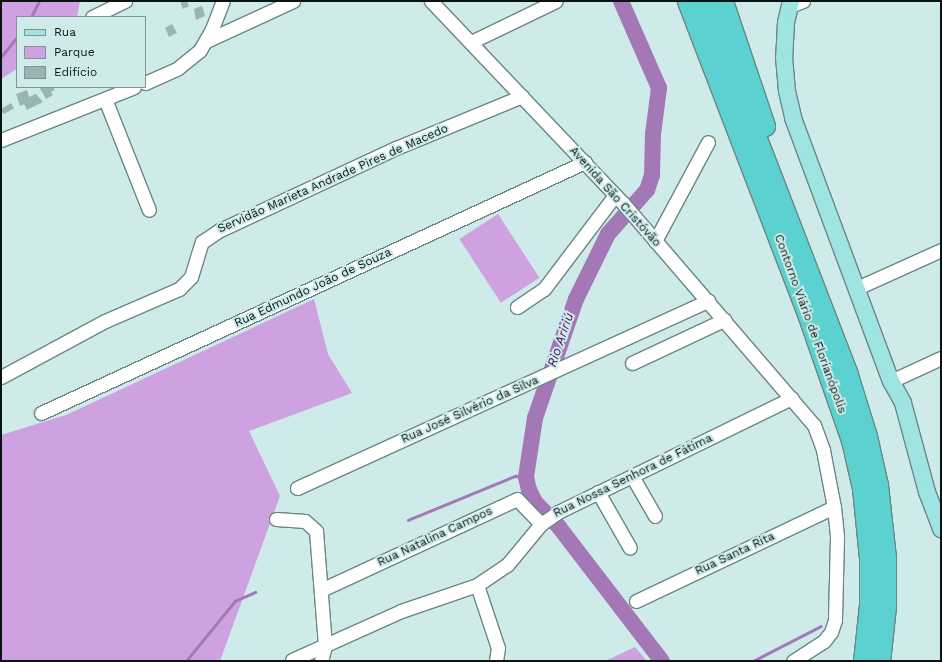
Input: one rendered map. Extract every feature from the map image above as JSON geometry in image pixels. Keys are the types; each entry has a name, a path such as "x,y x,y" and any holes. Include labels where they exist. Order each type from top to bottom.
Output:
{"highway":[{"path":"681,1 706,52"},
{"name":"Contorno Viário de Florianópolis","path":"687,1 820,348 851,440 862,488 869,558 869,605 863,661"},
{"name":"Contorno Viário de Florianópolis","path":"704,1 848,376 873,461 882,509 886,557 886,606 880,661"},
{"path":"723,1 764,121 784,207"}],"main road":[{"path":"795,3 784,57 790,105 891,381 903,403 910,424 927,492 941,530"}],"street":[{"path":"94,16 125,1"},
{"path":"206,42 223,1"},
{"path":"146,83 178,68 206,42 293,1"},
{"name":"Avenida São Cristóvão","path":"431,1 585,162 636,218 814,425 819,436 834,507 837,537 835,620 831,632 824,641 793,661"},
{"path":"471,42 556,1"},
{"path":"1,140 132,88"},
{"name":"Servidão Marieta Andrade Pires de Macedo","path":"1,377 105,321 179,289 191,276 202,242 220,230 396,148 522,96"},
{"path":"104,99 149,210"},
{"path":"655,240 708,142"},
{"name":"Rua Edmundo João de Souza","path":"41,413 585,162"},
{"path":"517,308 544,289 618,199"},
{"path":"857,288 941,250"},
{"name":"Rua José Silvério da Silva","path":"297,488 708,301"},
{"path":"632,363 724,320"},
{"path":"891,381 941,358"},
{"name":"Rua Nossa Senhora de Fátima","path":"292,660 414,606 477,585 507,565 543,522 558,512 792,398"},
{"path":"632,476 655,516"},
{"path":"598,492 630,548"},
{"name":"Rua Natalina Campos","path":"321,590 517,499 543,522"},
{"name":"Rua Santa Rita","path":"636,601 834,507"},
{"path":"276,519 298,519 313,526 317,537 325,646 321,661"},
{"path":"477,585 498,648 496,661"}],"green space":[{"path":"1,1 80,1 77,16 16,16 16,70 1,79"},
{"path":"498,214 539,278 501,303 459,239"},
{"path":"314,299 328,354 352,393 249,431 280,496 220,661 1,661 1,435 66,415"},
{"path":"635,647 647,661 605,661"}],"building":[{"path":"180,1 187,1 189,6 183,9"},
{"path":"202,6 205,16 196,20 194,9"},
{"path":"172,24 177,33 169,37 165,28"},
{"path":"40,88 54,88 55,90 51,92 53,95 46,99"},
{"path":"27,90 29,97 36,94 43,102 27,110 24,104 20,106 16,94"},
{"path":"11,103 14,108 4,114 1,109"}],"waterway":[{"path":"32,16 39,1"},
{"name":"Rio Aririú","path":"621,1 659,88 653,134 652,175 647,190 608,234 576,299 535,418 526,477 529,490 535,502 559,527 662,661"},
{"path":"1,57 16,38"},
{"path":"408,520 515,476 526,477"},
{"path":"186,661 235,601 255,592"},
{"path":"753,661 821,626"}]}
